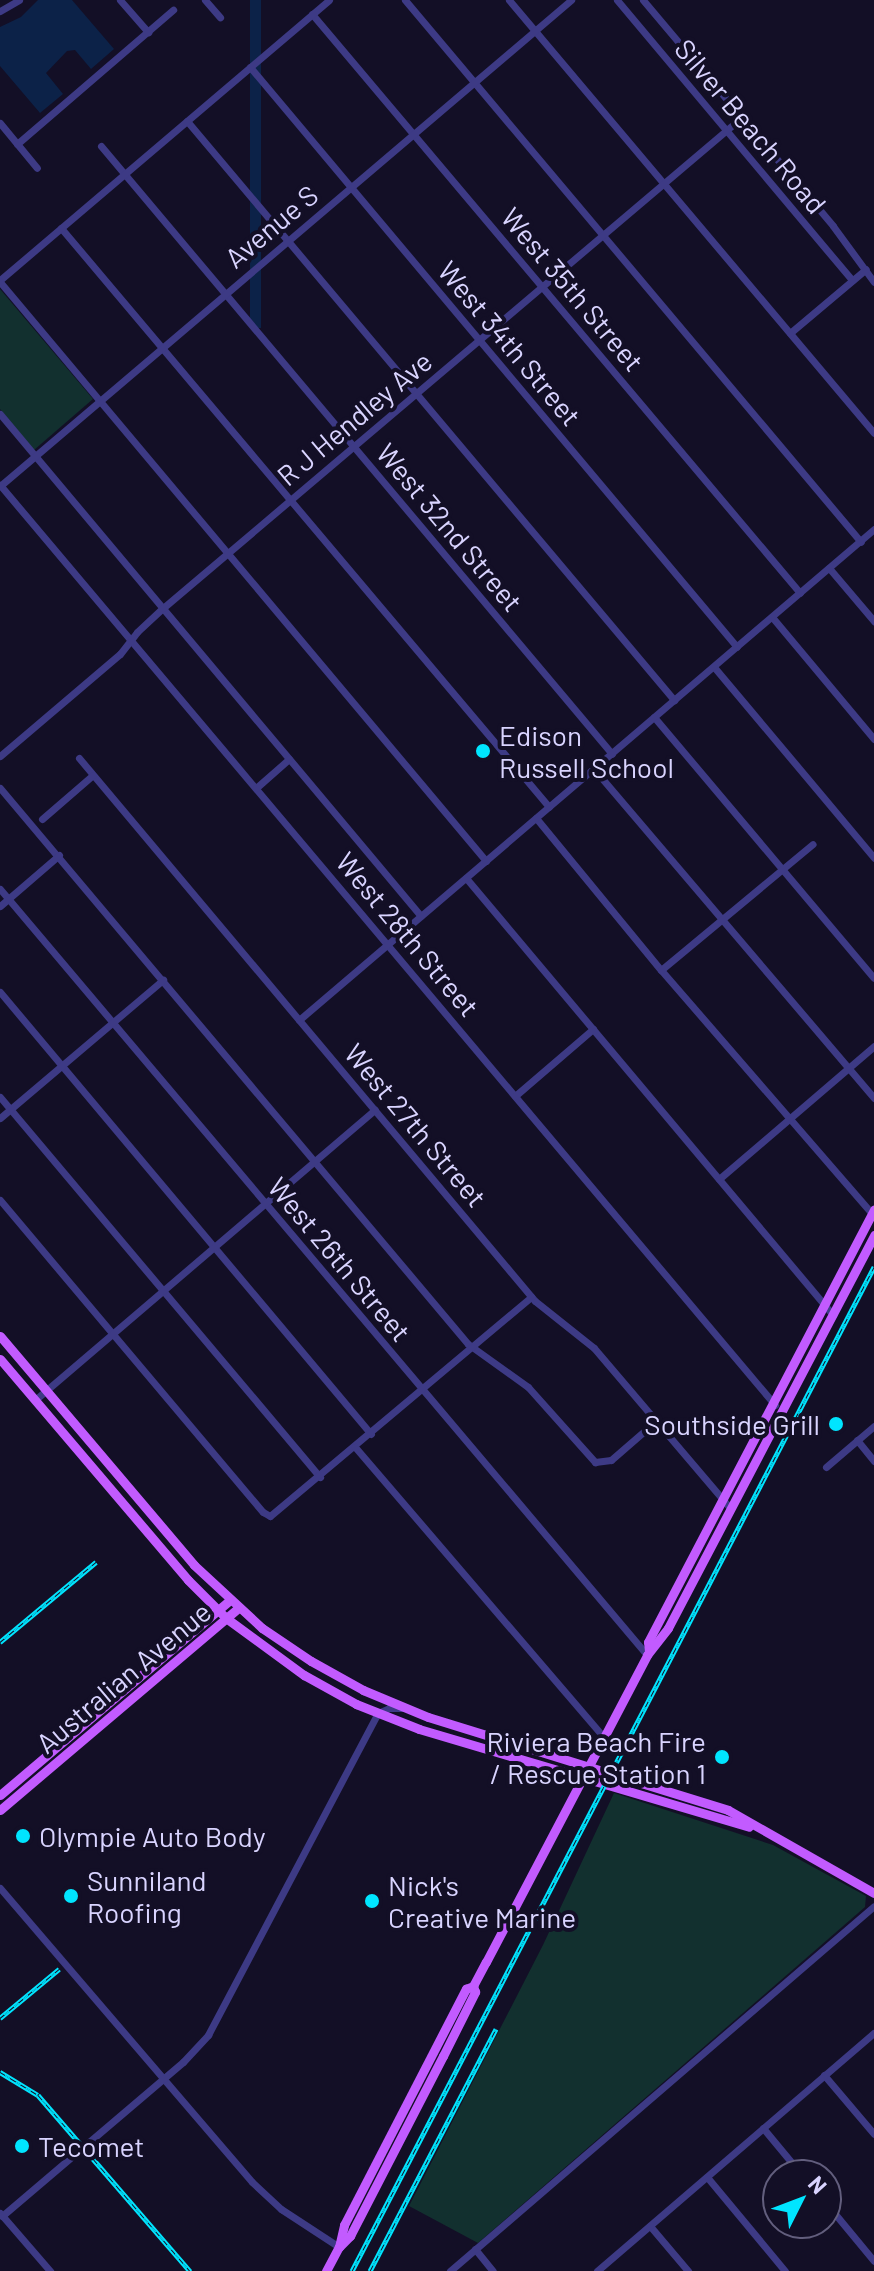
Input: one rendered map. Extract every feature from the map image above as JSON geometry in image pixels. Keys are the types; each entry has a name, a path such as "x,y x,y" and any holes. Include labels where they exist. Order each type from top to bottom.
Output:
{"main road":[{"path":"648,1653 648,1642 873,1213"},
{"path":"326,2271 339,2247 350,2236 475,1992 473,1986 648,1653 668,1628 874,1235"},
{"path":"0,1336 174,1543 234,1604 311,1661 363,1690 407,1709 728,1810 754,1827 807,1852 874,1893"},
{"path":"0,1359 178,1569 222,1614 304,1675 378,1713 583,1778 754,1827"},
{"name":"Australian Avenue","path":"0,1795 234,1604"},
{"name":"Australian Avenue","path":"0,1810 222,1614"}],"street":[{"path":"120,0 148,32"},
{"path":"205,0 220,17"},
{"path":"329,0 0,281 486,861"},
{"path":"405,0 861,542"},
{"path":"509,0 874,433"},
{"name":"Avenue S","path":"0,486 571,0"},
{"name":"Silver Beach Road","path":"617,0 852,280"},
{"name":"Silver Beach Road","path":"643,0 742,117 874,282"},
{"path":"1,10 14,2"},
{"path":"17,144 173,10"},
{"name":"West 35th Street","path":"312,14 800,593"},
{"name":"West 34th Street","path":"250,67 737,647"},
{"name":"R J Hendley Ave","path":"0,756 132,640 163,608 742,117"},
{"path":"187,121 674,700"},
{"path":"0,123 37,168"},
{"name":"West 32nd Street","path":"101,146 612,754"},
{"path":"61,228 549,807"},
{"path":"790,333 866,269"},
{"path":"0,414 421,916"},
{"name":"West 28th Street","path":"0,486 782,1412"},
{"path":"299,1020 874,529"},
{"path":"829,568 874,621"},
{"path":"772,617 874,739"},
{"path":"714,667 874,858"},
{"path":"654,717 874,978"},
{"name":"West 27th Street","path":"79,758 531,1297 587,1341 730,1508"},
{"path":"256,788 289,759"},
{"path":"594,769 874,1098"},
{"path":"42,819 93,775"},
{"path":"0,781 472,1347 528,1387 595,1462 611,1460 656,1421"},
{"path":"0,788 59,855"},
{"path":"536,818 661,970 873,1213"},
{"path":"661,970 813,844"},
{"path":"0,906 59,855"},
{"path":"466,878 833,1315"},
{"name":"West 26th Street","path":"0,889 264,1204 648,1653"},
{"path":"0,1118 163,980"},
{"path":"0,992 371,1434"},
{"path":"515,1096 593,1029"},
{"path":"719,1179 874,1046"},
{"path":"0,1097 320,1477"},
{"path":"35,1400 375,1110"},
{"path":"0,1200 263,1512 270,1516 531,1297"},
{"path":"826,1467 874,1426"},
{"path":"857,1440 874,1461"},
{"path":"355,1447 604,1738"},
{"path":"50,2271 1,2214 163,2079 208,2035 378,1713 389,1708 407,1709"},
{"path":"0,1888 266,2196 339,2247"},
{"path":"450,2271 874,1906"},
{"path":"597,2271 874,2033"},
{"path":"824,2075 874,2134"},
{"path":"763,2128 789,2159"},
{"path":"707,2177 785,2271"},
{"path":"842,2222 874,2261"},
{"path":"650,2226 688,2271"},
{"path":"475,2249 493,2271"}],"green space":[{"path":"0,289 93,399 34,450 0,409"},
{"path":"614,1793 773,1845 866,1896 865,1907 478,2243 409,2206 543,1945"}],"water":[{"path":"38,0 72,0 114,49 91,69 75,50 67,51 46,73 63,94 40,113 0,66 0,27 21,17"},
{"path":"250,0 261,0 261,328 250,328"}],"railway":[{"path":"352,2271 874,1267"},
{"path":"0,1642 96,1562"},
{"path":"0,2018 59,1969"},
{"path":"370,2271 496,2029"},
{"path":"0,2072 38,2095 190,2271"}],"place":[{"name":"Edison Russell School","path":"483,751"},
{"name":"Southside Grill","path":"836,1424"},
{"name":"Riviera Beach Fire / Rescue Station 1","path":"722,1757"},
{"name":"Olympie Auto Body","path":"23,1836"},
{"name":"Sunniland Roofing","path":"71,1896"},
{"name":"Nick's Creative Marine","path":"372,1901"},
{"name":"Tecomet","path":"22,2146"}]}
